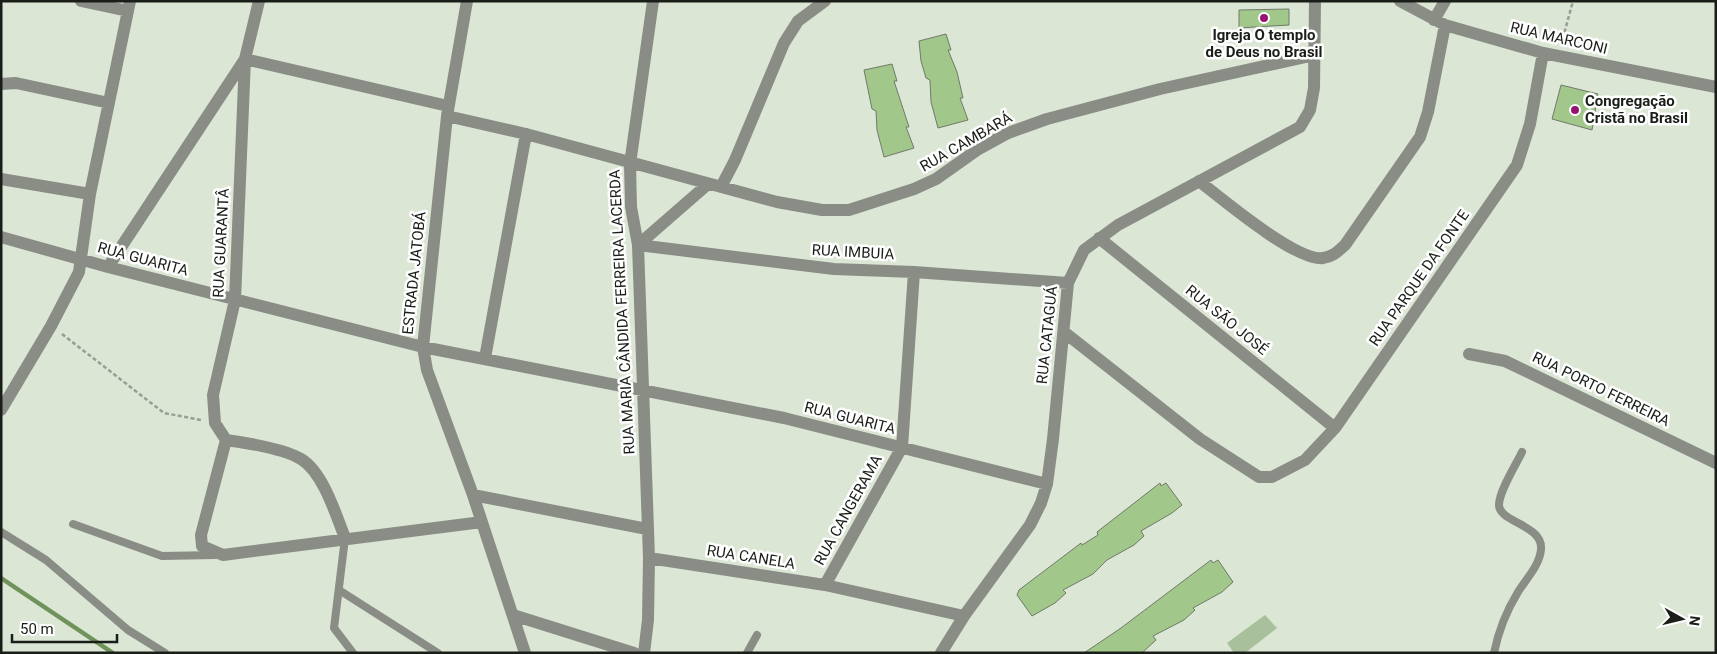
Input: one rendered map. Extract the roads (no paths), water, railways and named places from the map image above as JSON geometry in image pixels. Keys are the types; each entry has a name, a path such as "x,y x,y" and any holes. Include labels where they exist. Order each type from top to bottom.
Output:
{"street":[{"path":"1,410 72,289 82,258 90,194 129,6 81,1"},
{"name":"RUA GUARANTÂ","path":"226,440 215,423 212,395 235,300 244,59 259,1"},
{"name":"ESTRADA JATOBÁ","path":"467,1 448,111 423,347 427,370 473,495 525,653"},
{"name":"RUA MARIA CÂNDIDA FERREIRA LACERDA","path":"644,653 648,620 649,558 638,245 631,207 630,164 653,1"},
{"path":"638,245 714,185 735,160 784,43 798,21 825,1"},
{"name":"RUA CATAGUÁ","path":"948,650 964,616 1030,525 1047,484 1068,283 1084,250 1118,225 1300,127 1310,110 1314,88 1316,1"},
{"name":"RUA MARCONI","path":"1400,1 1439,22 1543,53 1716,87"},
{"path":"1199,181 1274,237 1309,257 1321,259 1333,256 1345,244 1420,137 1428,112 1439,22 1445,1"},
{"name":"RUA PARQUE DA FONTE","path":"1064,332 1200,439 1259,477 1272,477 1305,460 1334,428 1517,165 1530,124 1543,53"},
{"name":"RUA CAMBARÁ","path":"244,59 448,111 630,164 804,208 849,210 914,189 936,179 977,150 1008,133 1047,119 1160,89 1315,55"},
{"path":"108,267 244,59"},
{"path":"1,84 16,83 110,103"},
{"path":"485,358 526,134"},
{"path":"1,179 90,194"},
{"name":"RUA GUARITA","path":"1,236 108,267 423,347 784,418 1047,484"},
{"name":"RUA SÃO JOSÉ","path":"1099,238 1334,428"},
{"name":"RUA IMBUIA","path":"638,245 834,269 914,272 1068,283"},
{"name":"RUA CANGERAMA","path":"825,585 902,447 914,272"},
{"name":"RUA PORTO FERREIRA","path":"1469,354 1505,361 1716,463"},
{"path":"345,538 328,496 315,473 301,459 272,450 226,440 202,535 202,546 223,555 482,522"},
{"path":"473,495 647,529"},
{"name":"RUA CANELA","path":"649,558 825,585 964,616"},
{"path":"513,615 634,653"}],"lane":[{"path":"1494,653 1496,641 1517,595 1540,558 1542,547 1537,537 1502,513 1499,506 1522,452"},
{"path":"74,524 162,556 223,555"},
{"path":"1,532 46,560 128,630 165,653"},
{"path":"345,538 334,628 353,653"},
{"path":"339,590 438,653"},
{"path":"747,653 756,636"}],"waterway":[{"path":"1,578 113,653"}],"place":[{"name":"Igreja O templo de Deus no Brasil","path":"1264,18"},
{"name":"Congregação Cristã no Brasil","path":"1575,110"}]}
